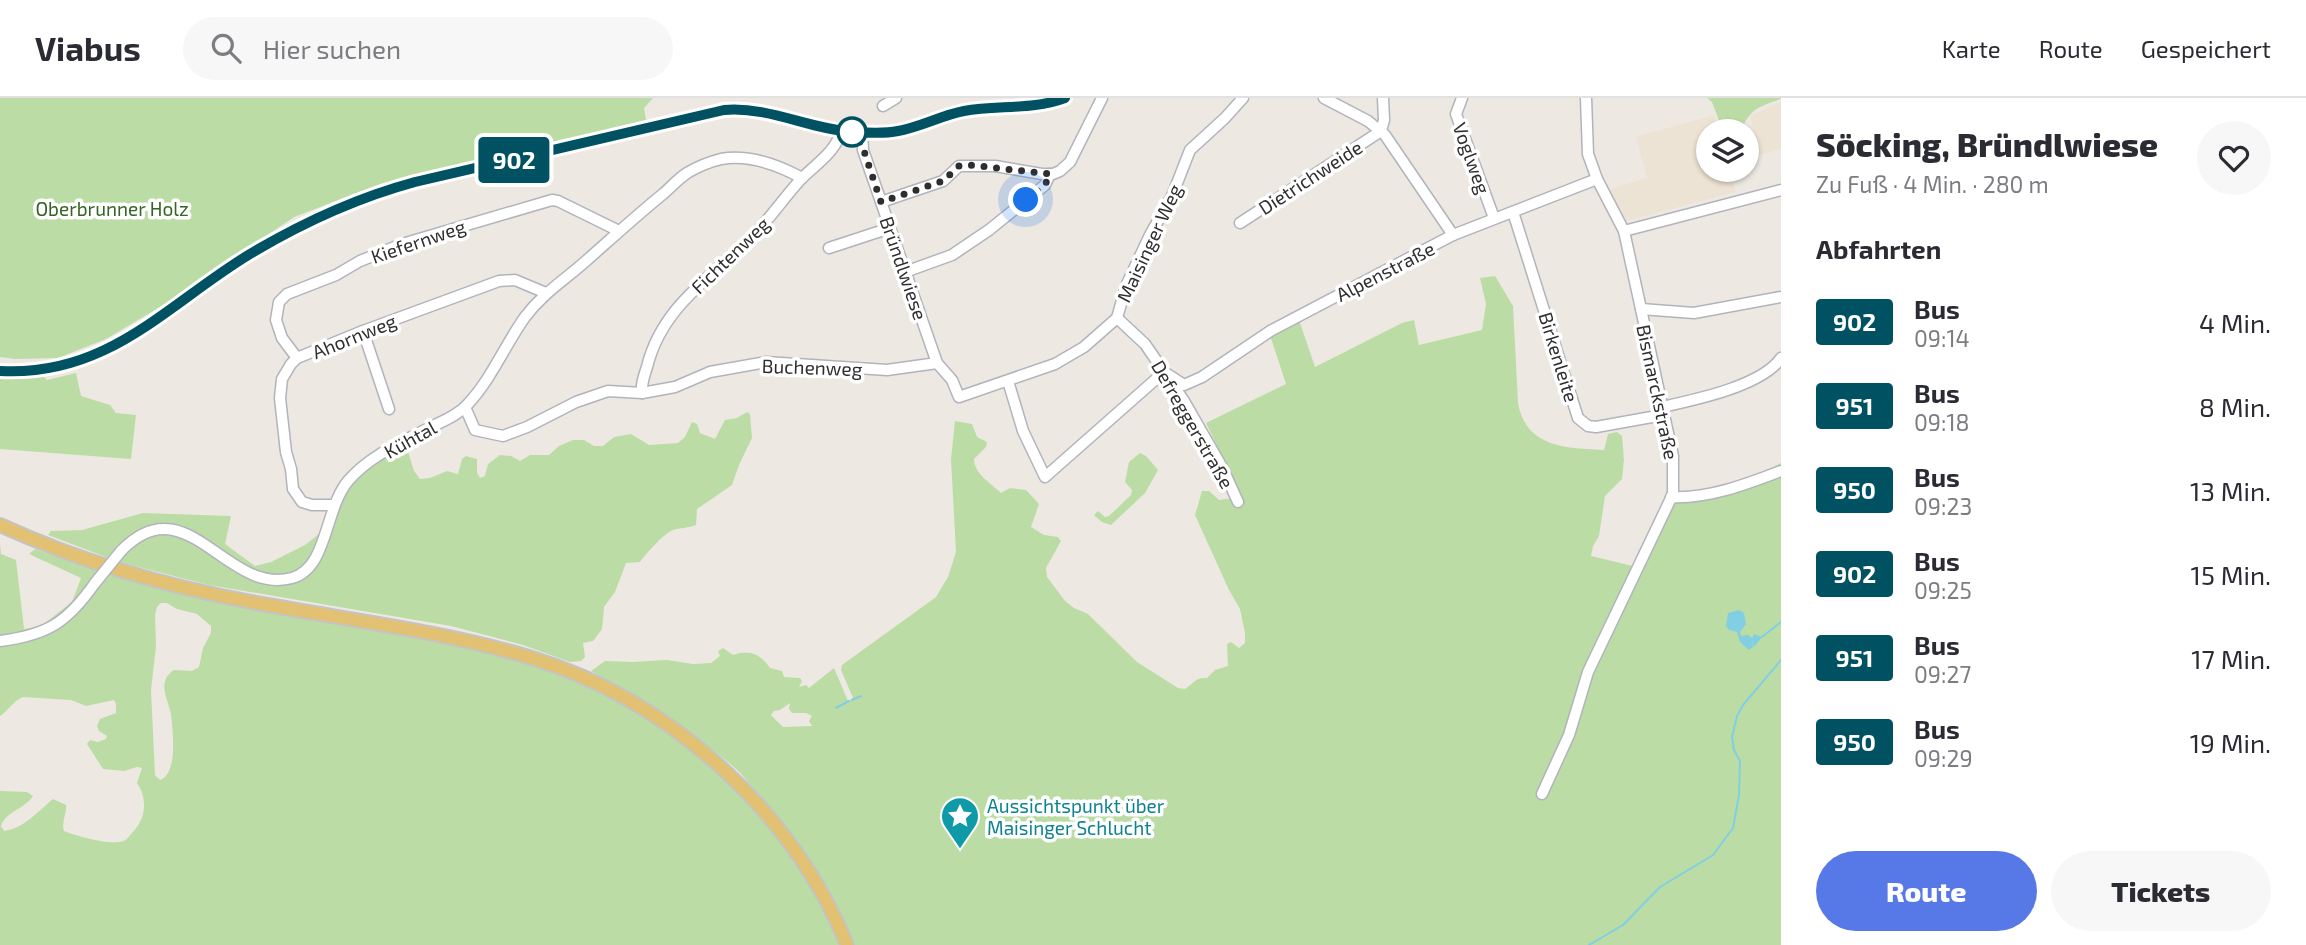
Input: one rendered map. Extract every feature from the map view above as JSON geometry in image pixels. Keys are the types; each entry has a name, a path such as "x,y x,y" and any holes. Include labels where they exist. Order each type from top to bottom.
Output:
{"main road":[{"path":"0,525 46,546 121,572 264,605 470,642 533,658 591,680 646,711 697,747 737,781 774,823 809,873 838,923 847,945"}],"street":[{"path":"883,107 895,98"},
{"path":"0,371 31,371 63,365 122,342 238,262 292,230 321,215 396,187 724,110 741,108 841,130 900,131 961,111 1024,107 1065,98"},
{"path":"881,202 943,181 959,166 995,166 1050,174 1060,171 1070,162 1102,98"},
{"name":"Maisinger Weg","path":"937,363 952,380 959,397 1055,364 1084,347 1117,318 1126,286 1172,196 1191,150 1243,98"},
{"path":"1324,98 1368,121 1381,131 1453,235"},
{"path":"1381,131 1384,120 1383,98"},
{"name":"Voglweg","path":"1462,98 1456,114 1494,218"},
{"name":"Bismarckstraße","path":"1542,794 1569,735 1588,672 1674,490 1674,462 1624,231 1597,179 1588,154 1586,98"},
{"name":"Fichtenweg","path":"642,393 652,344 677,308 696,285 750,239 802,178 833,148 841,130"},
{"name":"Dietrichweide","path":"1240,223 1381,131"},
{"name":"Bründlwiese","path":"862,132 863,150 937,363"},
{"name":"Kühtal","path":"0,641 30,637 56,625 78,604 121,551 148,533 173,530 200,540 237,568 255,577 278,580 300,575 316,560 337,495 362,466 465,407 525,317 546,293 684,174 721,159 756,160 802,178"},
{"path":"905,272 952,255 961,249 1045,185 1050,174"},
{"name":"Alpenstraße","path":"1164,372 1184,385 1202,377 1272,330 1453,235 1597,179"},
{"path":"1624,231 1781,190"},
{"name":"Kiefernweg","path":"297,358 278,329 277,311 282,299 298,289 336,275 372,256 444,231 552,201 558,201 619,232"},
{"name":"Birkenleite","path":"1513,212 1578,418 1588,426 1662,411 1719,393 1767,371 1781,358"},
{"path":"829,248 890,228"},
{"name":"Ahornweg","path":"333,505 321,506 302,502 293,486 292,469 285,449 280,392 284,374 297,358 363,331 503,281 514,280 546,293"},
{"path":"1641,309 1694,313 1781,297"},
{"name":"Defreggerstraße","path":"1117,318 1145,344 1164,372 1213,450 1238,502"},
{"path":"363,331 389,409"},
{"name":"Buchenweg","path":"465,407 475,430 503,436 576,402 608,391 642,393 676,387 710,372 766,362 887,370 937,363"},
{"path":"1008,381 1023,431 1045,477 1164,372"},
{"path":"1671,497 1687,498 1716,493 1781,471"}],"shaded area":[{"path":"1781,102 1781,149 1760,155 1759,119 1751,119 1750,116"},
{"path":"1696,120 1696,182 1733,182 1736,192 1625,221 1610,189 1647,178 1636,137"}],"green space":[{"name":"Oberbrunner Holz","path":"0,98 653,98 644,108 646,120 482,162 383,183 294,217 185,292 106,339 58,358 15,359 0,357"},
{"path":"1707,98 1781,98 1756,110 1747,119 1718,119 1712,102"},
{"path":"1495,276 1513,306 1518,403 1522,418 1529,429 1550,443 1590,449 1604,450 1608,434 1617,432 1622,436 1622,479 1605,496 1599,536 1591,556 1637,567 1668,492 1712,489 1754,476 1781,463 1781,945 854,945 811,865 786,828 742,775 684,729 591,671 605,661 667,660 693,664 711,663 720,656 718,651 723,648 733,655 750,653 758,656 770,668 782,671 784,677 800,678 802,681 799,687 806,685 809,688 834,668 848,701 853,698 841,670 842,665 936,597 948,577 956,552 951,459 955,421 972,424 977,437 987,442 986,447 974,459 984,478 1001,493 1010,488 1026,490 1039,504 1031,527 1044,535 1058,537 1061,541 1046,568 1047,577 1065,601 1088,614 1137,662 1178,688 1185,689 1197,679 1207,678 1215,670 1228,666 1227,644 1231,642 1239,648 1245,643 1240,609 1195,515 1202,491 1209,491 1219,500 1234,498 1229,471 1206,423 1286,384 1270,335 1299,320 1315,367 1402,323 1414,320 1419,345 1482,330 1486,304 1480,278","holes":["790,703 789,709 792,713 812,716 809,721 812,726 783,727 771,715"]},
{"path":"76,373 81,396 110,405 116,413 136,415 131,459 0,449 0,377 41,374 47,380"},
{"path":"747,412 750,414 752,438 732,485 697,509 696,525 669,532 640,562 626,563 615,592 604,607 602,629 593,641 583,643 585,657 581,661 570,662 523,645 451,626 209,585 119,562 48,535 51,531 82,530 143,513 231,516 225,544 255,566 271,562 305,545 328,527 353,477 405,442 414,471 420,479 447,471 458,474 462,459 466,456 477,459 477,473 480,478 485,476 488,464 500,455 511,456 520,461 530,455 549,455 559,446 573,440 584,440 594,446 603,446 614,437 631,434 649,445 678,443 685,437 692,422 697,424 700,433 715,439 725,420 737,418"},
{"path":"1140,453 1158,470 1145,493 1111,525 1102,522 1094,515 1098,511 1105,517 1109,516 1131,495 1132,490 1125,482 1129,462"},
{"path":"0,544 1,554 16,560 24,629 41,626 72,602 81,578 29,554 35,549 133,581 208,600 389,629 467,646 521,661 572,680 666,731 709,764 749,803 785,849 822,907 840,945 0,945 0,791 27,792 33,796 3,821 1,826 4,831 25,823 53,799 66,805 64,831 107,842 121,842 128,838 140,822 144,802 137,783 142,768 124,771 103,769 87,744 90,740 98,742 106,739 107,736 99,731 97,726 100,719 116,713 114,700 86,706 71,700 23,697 0,716","holes":["161,603 167,603 177,609 197,614 211,626 211,633 203,648 199,667 192,671 174,670 164,685 171,715 173,751 170,770 160,780 155,775 151,690 156,646 155,615 157,607"]}],"water":[{"path":"1739,610 1744,613 1746,624 1740,632 1741,636 1748,635 1752,638 1754,634 1762,637 1754,647 1752,640 1753,647 1749,650 1740,642 1737,632 1726,626 1728,613"}],"waterway":[{"path":"1762,637 1781,622"},
{"path":"1589,945 1623,925 1660,887 1713,855 1733,828 1739,795 1740,761 1734,750 1732,737 1737,716 1781,660"},
{"path":"852,700 861,696"},
{"path":"836,708 849,701"}],"bus line":[{"name":"902","path":"0,371 46,369 105,350 134,335 250,254 292,230 366,197 415,182 724,110 741,108 849,132 872,133 900,131 961,111 1024,107 1065,98"}],"place":[{"name":"Aussichtspunkt über Maisinger Schlucht","path":"960,850"}],"route":[{"path":"852,132 862,145 881,202 943,181 959,166 970,165 1050,174 1045,185 1026,200"}]}
